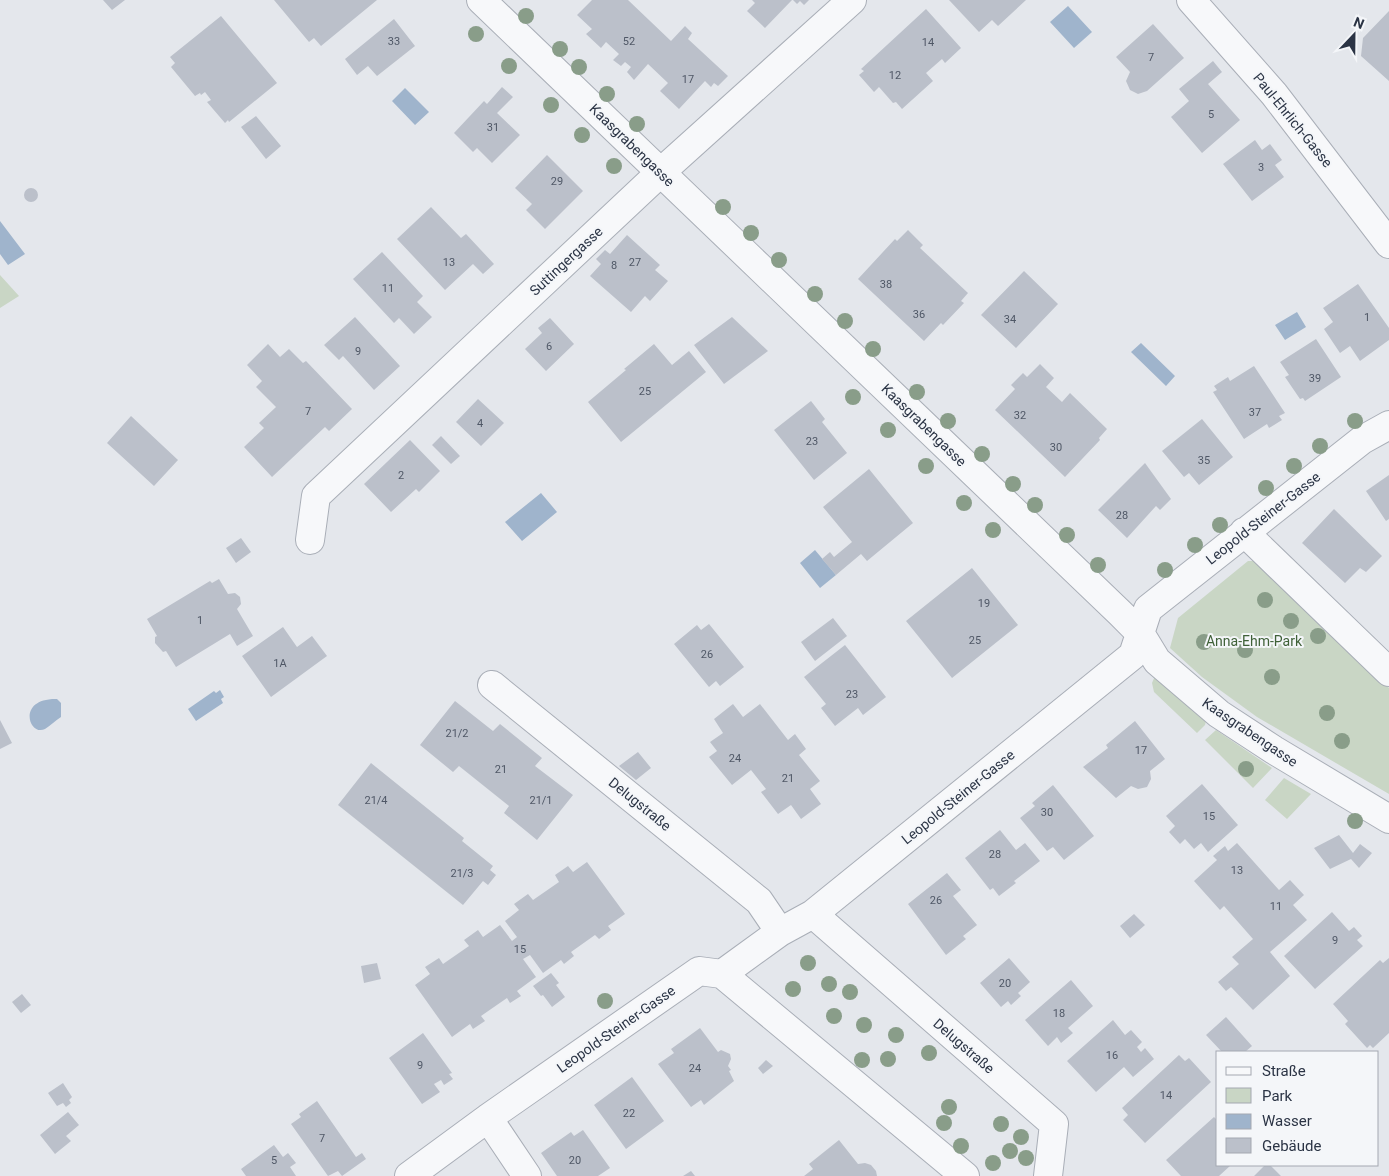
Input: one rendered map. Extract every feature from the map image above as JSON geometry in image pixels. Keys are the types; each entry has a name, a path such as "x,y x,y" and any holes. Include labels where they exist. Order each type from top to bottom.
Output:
{"street":[{"name":"Kaasgrabengasse","path":"481,0 1140,633 1157,661 1219,714 1274,750 1389,819"},
{"name":"Suttingergasse","path":"310,540 316,496 661,172 852,0"},
{"name":"Paul-Ehrlich-Gasse","path":"1191,0 1274,94 1389,244"},
{"name":"Leopold-Steiner-Gasse","path":"409,1176 488,1118 699,971 722,974 780,932 813,914 1133,655 1148,609 1362,440 1389,425"},
{"path":"1244,532 1389,672"},
{"name":"Delugstraße","path":"492,685 759,901 780,932"},
{"name":"Delugstraße","path":"813,914 1054,1124 1048,1176"},
{"path":"722,974 965,1176"},
{"path":"488,1118 527,1176"}],"green space":[{"path":"0,275 19,296 0,308"},
{"name":"Anna-Ehm-Park","path":"1248,561 1255,561 1389,688 1389,794 1257,717 1202,677 1170,648 1178,618"},
{"path":"1155,676 1206,721 1205,725 1197,733 1154,692 1152,683"},
{"path":"1216,730 1272,768 1253,788 1205,740"},
{"path":"1284,778 1311,794 1287,819 1265,800"}],"water":[{"path":"1068,6 1092,32 1074,48 1050,22"},
{"path":"405,88 429,112 415,125 392,101"},
{"path":"0,221 25,254 8,265 0,254"},
{"path":"1297,312 1306,327 1285,340 1275,325"},
{"path":"1141,343 1175,376 1166,386 1131,352"},
{"path":"541,493 557,512 522,541 505,522"},
{"path":"815,550 836,575 820,588 800,563"},
{"path":"220,690 224,697 221,699 223,703 196,721 188,709 214,691 216,693"},
{"path":"57,699 61,703 61,717 45,729 39,730 34,728 30,717 31,710 36,704 44,700"}],"building":[{"path":"103,0 125,0 112,10"},
{"path":"274,0 377,0 321,46 314,38 309,42"},
{"path":"592,0 628,0 671,41 685,26 692,33 688,39 728,76 718,86 714,83 711,87 705,81 679,109 660,91 668,83 648,64 634,80 627,72 631,67 625,62 621,66 613,60 619,54 606,42 601,48 586,34 592,29 577,15"},
{"path":"752,0 792,0 765,28 747,11 755,3"},
{"path":"793,0 809,0 804,5 800,1 797,4"},
{"path":"949,0 1026,0 998,26 992,20 979,32"},
{"path":"926,9 961,48 945,63 942,59 926,73 933,81 902,109 896,102 893,103 879,87 874,92 859,75 864,71 861,69"},
{"path":"1389,11 1389,81 1361,56 1363,38"},
{"path":"221,16 277,83 229,122 228,120 225,123 207,102 211,100 205,92 195,96 171,67 175,63 170,57"},
{"path":"394,19 415,46 377,76 368,66 357,75 345,59"},
{"path":"1153,24 1184,58 1147,91 1138,94 1130,90 1126,81 1130,72 1116,57"},
{"path":"1213,61 1222,72 1208,84 1240,120 1202,153 1171,117 1189,101 1179,89"},
{"path":"502,87 513,97 497,113 520,135 492,163 477,148 473,152 454,133 484,101 487,104"},
{"path":"256,116 281,146 266,159 241,127"},
{"path":"1255,140 1262,150 1270,144 1282,160 1275,165 1284,177 1252,201 1223,164"},
{"path":"547,155 583,191 545,229 526,210 532,204 515,188"},
{"path":"28,188 34,188 38,195 34,202 28,202 24,198 24,192"},
{"path":"431,207 461,238 466,234 494,264 483,274 473,264 445,290 397,239"},
{"path":"908,230 923,245 920,248 968,293 961,301 964,303 924,341 858,279 895,239 897,241"},
{"path":"627,235 660,265 655,270 668,281 650,301 645,296 631,312 590,276 601,264 596,259 605,250 610,254"},
{"path":"382,252 423,296 417,302 432,317 414,334 399,318 394,323 353,279"},
{"path":"1024,271 1058,304 1016,348 981,315"},
{"path":"1358,284 1389,328 1389,340 1360,361 1350,346 1340,353 1324,329 1333,322 1323,308"},
{"path":"355,317 400,366 374,390 343,356 339,360 324,345"},
{"path":"732,317 768,351 724,384 694,345"},
{"path":"550,318 574,344 546,371 525,349 542,333 538,328"},
{"path":"1316,339 1341,377 1305,401 1303,398 1300,399 1285,377 1289,375 1280,362"},
{"path":"268,344 280,357 289,349 303,363 306,361 352,409 329,431 325,427 272,477 244,447 264,428 259,423 276,407 256,387 262,381 247,365"},
{"path":"654,344 672,365 689,351 706,372 621,442 588,402"},
{"path":"1040,364 1054,378 1046,387 1062,402 1070,393 1107,429 1099,438 1100,440 1065,477 995,410 1015,389 1011,385 1023,373 1027,377"},
{"path":"1254,366 1285,413 1279,416 1282,420 1269,428 1267,424 1244,439 1213,392 1217,390 1214,386 1228,377 1230,381"},
{"path":"478,399 504,423 481,446 456,422"},
{"path":"811,401 825,419 822,422 847,453 814,480 774,430"},
{"path":"131,416 178,460 154,486 107,443"},
{"path":"1202,419 1233,457 1199,485 1189,473 1184,477 1162,451"},
{"path":"441,436 460,456 451,464 432,445"},
{"path":"410,440 440,471 419,492 416,489 391,512 364,484"},
{"path":"1145,463 1171,499 1160,510 1156,506 1127,538 1098,510"},
{"path":"869,469 913,523 867,561 861,554 836,575 822,559 830,552 834,557 852,542 823,507"},
{"path":"1389,475 1389,519 1386,521 1366,491"},
{"path":"1334,509 1382,556 1366,572 1360,568 1345,583 1302,543"},
{"path":"241,538 251,552 236,563 226,548"},
{"path":"972,568 1018,625 952,678 906,621"},
{"path":"219,579 228,594 235,593 240,597 241,604 237,609 253,636 237,646 230,634 176,667 166,651 163,652 155,643 155,637 157,636 147,619 210,581 212,583"},
{"path":"833,618 847,636 815,661 801,642"},
{"path":"709,624 744,667 720,686 716,681 709,687 674,644 697,625 701,630"},
{"path":"283,627 297,647 312,636 327,656 271,697 242,656"},
{"path":"845,645 886,697 863,715 858,708 835,726 821,708 826,704 804,677"},
{"path":"455,701 493,731 500,724 542,758 535,766 573,795 537,840 504,813 509,806 459,766 453,772 420,745"},
{"path":"733,704 743,717 760,704 788,740 795,734 806,749 799,755 820,781 810,789 821,804 801,819 791,805 778,814 761,792 766,789 751,770 732,785 709,757 717,751 710,742 723,733 714,719"},
{"path":"0,720 12,743 0,749"},
{"path":"1135,721 1165,759 1150,771 1151,779 1147,787 1138,789 1131,786 1116,798 1083,767 1108,748 1106,745"},
{"path":"638,752 651,768 636,780 619,766"},
{"path":"371,763 464,838 462,841 493,866 490,870 496,875 488,885 483,881 463,905 338,805"},
{"path":"1202,784 1238,825 1208,852 1201,843 1194,849 1185,839 1180,844 1169,832 1175,826 1166,816"},
{"path":"1053,785 1094,836 1064,860 1053,847 1047,851 1020,818 1035,806 1032,803"},
{"path":"1000,830 1016,850 1025,843 1040,861 1014,881 1016,883 999,896 993,888 990,890 965,858"},
{"path":"1339,835 1353,853 1360,844 1372,853 1359,868 1351,859 1330,869 1314,848"},
{"path":"1237,843 1279,890 1290,880 1304,895 1293,905 1307,920 1270,952 1290,976 1253,1010 1231,987 1226,991 1218,982 1239,964 1232,957 1253,939 1224,906 1220,910 1194,881 1217,860 1213,856 1225,846 1228,851"},
{"path":"587,862 625,914 608,926 611,930 599,939 595,935 571,952 574,956 564,964 561,960 543,973 530,955 523,959 536,977 517,991 521,996 510,1003 507,998 481,1016 485,1021 473,1029 470,1024 452,1037 415,985 430,974 425,967 439,958 443,964 469,946 464,940 478,930 483,937 500,925 512,941 517,937 505,921 519,910 514,904 528,894 533,900 559,882 555,875 568,866 573,872"},
{"path":"947,873 961,890 953,896 977,925 963,936 966,939 946,955 908,904"},
{"path":"1332,912 1349,931 1354,927 1362,936 1357,940 1363,946 1315,989 1284,956"},
{"path":"1134,914 1145,925 1130,938 1120,926"},
{"path":"1009,958 1030,982 1018,993 1021,996 1011,1005 1008,1001 1001,1007 980,983"},
{"path":"1389,958 1389,1033 1373,1048 1370,1045 1367,1048 1345,1024 1348,1021 1333,1004 1380,960 1383,963"},
{"path":"377,963 381,979 364,983 361,966"},
{"path":"551,973 559,983 556,985 565,997 552,1007 533,986"},
{"path":"1071,980 1093,1006 1068,1028 1073,1033 1061,1043 1057,1037 1048,1046 1025,1020"},
{"path":"22,994 31,1005 21,1013 12,1002"},
{"path":"1226,1017 1252,1046 1246,1051 1221,1051 1206,1035"},
{"path":"1113,1020 1125,1035 1131,1030 1142,1042 1137,1047 1141,1052 1145,1048 1154,1059 1133,1077 1124,1067 1096,1092 1067,1061"},
{"path":"700,1028 718,1052 721,1050 730,1054 731,1059 728,1066 734,1081 704,1105 701,1100 691,1107 658,1064 674,1053 671,1049"},
{"path":"423,1033 452,1073 449,1074 453,1079 444,1085 441,1080 434,1084 440,1092 422,1104 389,1058"},
{"path":"1179,1055 1185,1061 1189,1058 1211,1082 1145,1143 1123,1120 1128,1115 1122,1108"},
{"path":"766,1060 773,1066 763,1074 758,1068"},
{"path":"632,1077 664,1121 626,1149 594,1105"},
{"path":"63,1083 72,1097 69,1100 71,1103 66,1107 63,1103 57,1106 48,1093"},
{"path":"317,1101 356,1157 362,1153 366,1159 342,1176 338,1171 328,1176 291,1124 301,1117 299,1114"},
{"path":"68,1112 79,1125 66,1136 71,1141 55,1154 40,1135"},
{"path":"1214,1117 1216,1119 1216,1166 1230,1166 1219,1176 1181,1176 1166,1160"},
{"path":"583,1130 610,1168 598,1176 557,1176 541,1153 571,1132 574,1136"},
{"path":"839,1140 858,1164 865,1163 871,1165 876,1171 877,1176 804,1176 813,1169 809,1164"},
{"path":"274,1145 283,1157 288,1153 296,1163 290,1167 296,1176 246,1176 241,1169"},
{"path":"1264,1166 1271,1166 1281,1176 1254,1176"},
{"path":"691,1171 695,1176 683,1176"}]}
